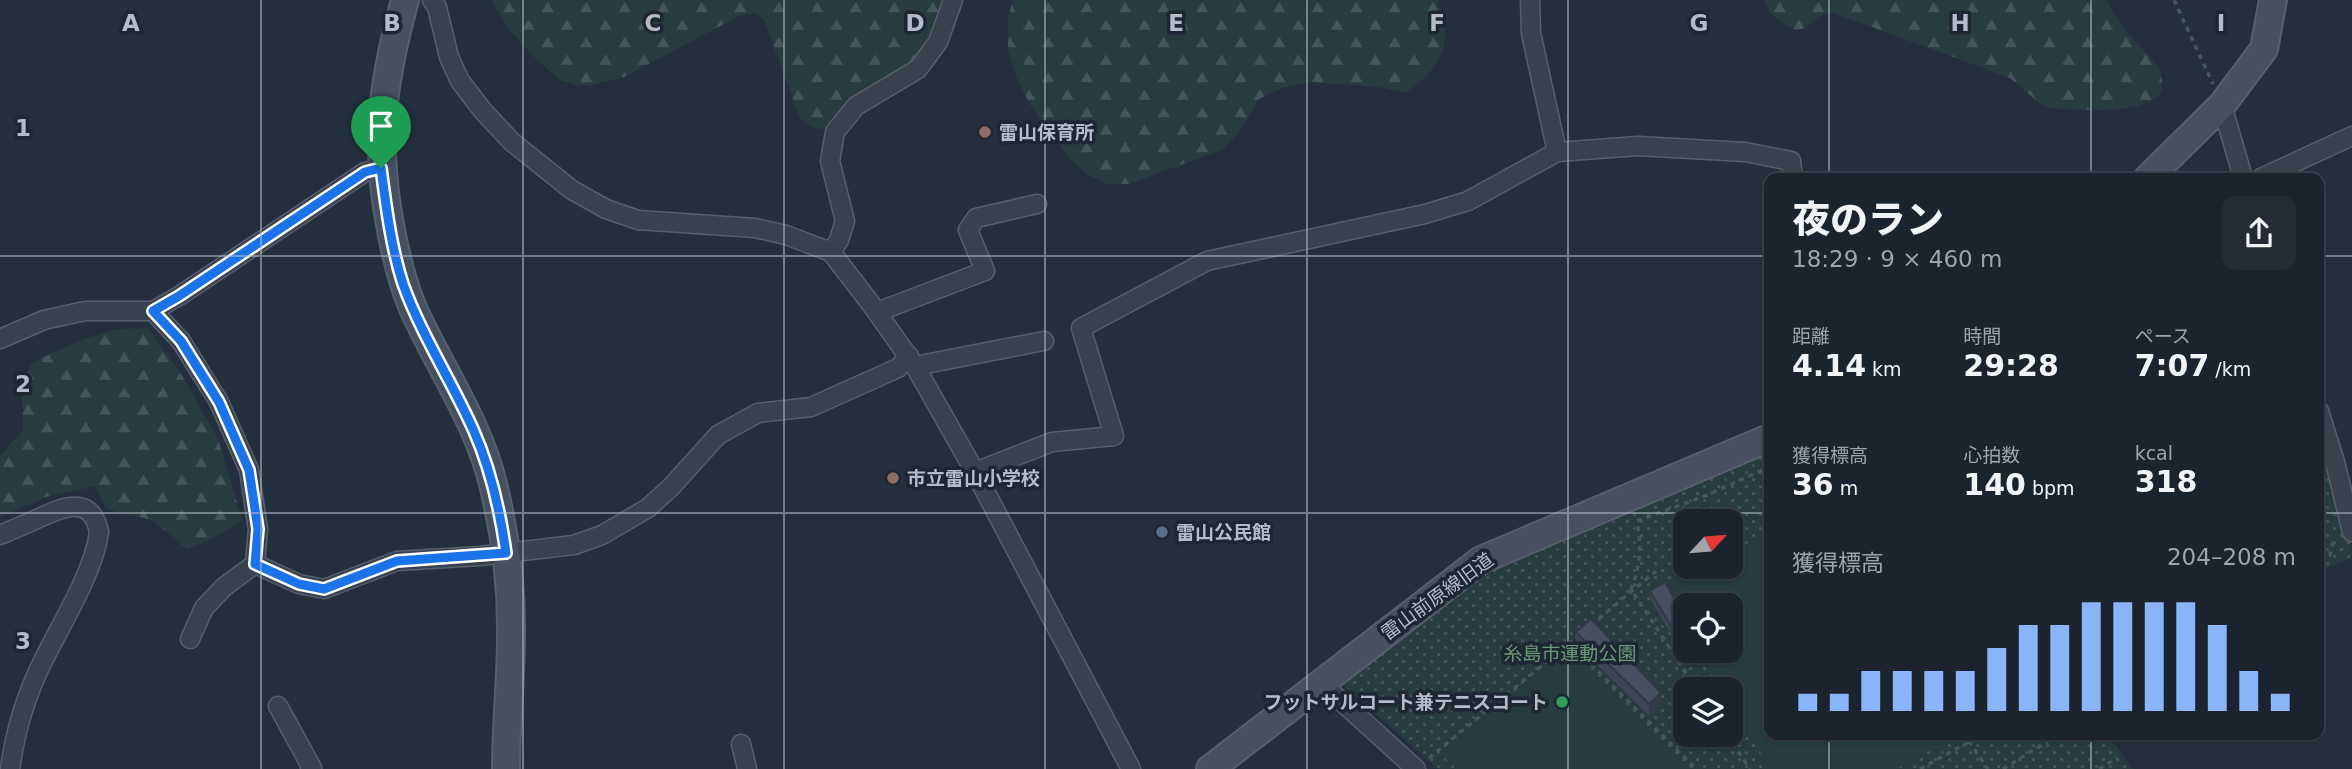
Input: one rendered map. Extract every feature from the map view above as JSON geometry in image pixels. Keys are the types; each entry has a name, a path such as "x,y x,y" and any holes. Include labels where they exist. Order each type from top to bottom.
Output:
{"street":[{"path":"405,0 392,47 384,97 381,168 387,211 403,282 474,431 492,481 501,519 511,635 506,769"},
{"path":"432,0 437,7 449,57 460,81 512,142 572,190 606,209 638,220 755,228 786,235 831,252 912,361 975,472 1130,769"},
{"path":"831,252 839,240 845,221 830,161 835,132 856,106 918,69 938,42 953,0"},
{"path":"1530,0 1531,33 1557,152"},
{"path":"2153,173 2222,105 2264,48 2273,0"},
{"path":"2222,105 2242,173"},
{"path":"2272,173 2352,136"},
{"path":"975,472 1052,442 1114,436 1081,328 1208,261 1425,214 1468,201 1557,152 1638,146 1745,152 1791,161 1792,173"},
{"path":"0,339 44,320 85,311 153,311 365,172 381,168"},
{"path":"877,312 985,271 968,230 976,218 1037,204"},
{"path":"153,311 181,341 219,402 249,470 258,529 255,564 224,587 204,608 190,639"},
{"path":"255,564 299,584 324,589 397,561 574,545 602,535 648,508 718,435 758,413 811,407 912,361 1044,341"},
{"path":"2324,421 2344,461 2352,533"},
{"name":"雷山前原線旧道","path":"1210,769 1481,560 1764,440"},
{"path":"0,535 62,508 74,506 89,512 98,525 99,532 80,587 26,701 14,742 10,769"},
{"path":"1321,683 1422,764"},
{"path":"278,706 312,768 310,769"},
{"path":"741,744 747,769"}],"path":[{"path":"2174,0 2222,105"},
{"path":"1631,589 1641,549 1637,521 1707,495 1764,469"},
{"path":"2324,557 2330,555 2335,542 2333,528"},
{"path":"1591,625 1656,570"},
{"path":"1631,589 1689,677"},
{"path":"1422,764 1580,634"},
{"path":"1570,643 1696,769"},
{"path":"2003,769 2049,740"},
{"path":"1920,769 1969,741 1988,769"},
{"path":"1735,747 1750,769"},
{"path":"2099,769 2117,758"}],"green space":[{"path":"491,0 948,0 932,35 916,59 902,70 853,97 830,124 818,129 800,118 764,20 755,13 739,16 624,77 590,85 577,85 560,80 532,55 507,27"},
{"path":"1012,0 1438,0 1445,39 1434,66 1421,81 1405,93 1379,87 1311,82 1284,87 1259,99 1238,134 1222,150 1128,184 1107,184 1087,174 1069,158 1029,103 1016,76 1008,50 1008,22"},
{"path":"1765,0 2107,0 2123,27 2158,66 2162,73 2162,92 2152,100 2125,108 2050,108 2038,102 2010,78 1835,14 1824,15 1803,29 1790,28 1773,15"},
{"path":"148,328 183,377 218,439 242,520 214,538 187,549 152,520 106,509 95,486 46,497 0,517 0,456 23,430 22,393 31,363 84,339 118,329"},
{"path":"2324,439 2335,472 2352,558 2324,569"},
{"name":"糸島市運動公園","path":"1764,445 1764,740 2112,740 2133,769 1438,769 1341,683 1485,564"},
{"path":"1764,534 1764,740 1948,740 1897,769 1770,769 1743,722 1743,677 1717,677 1709,663 1743,663 1743,593 1673,593 1673,601 1666,589 1684,579 1743,579 1743,546"},
{"name":"フットサルコート兼テニスコート","path":"1568,650 1687,769 1457,769 1439,753"}],"building":[{"path":"1665,582 1673,596 1673,629 1650,591"},
{"path":"1591,619 1661,693 1649,704 1576,632"}],"place":[{"name":"雷山保育所","path":"985,132"},
{"name":"市立雷山小学校","path":"893,478"},
{"name":"雷山公民館","path":"1162,532"},
{"name":"フットサルコート兼テニスコート","path":"1562,702"}],"route":[{"path":"381,168 387,211 403,282 484,456 501,519 506,553 397,561 324,589 299,584 255,564 258,529 249,470 219,402 181,341 153,311 365,172 381,168"}]}
